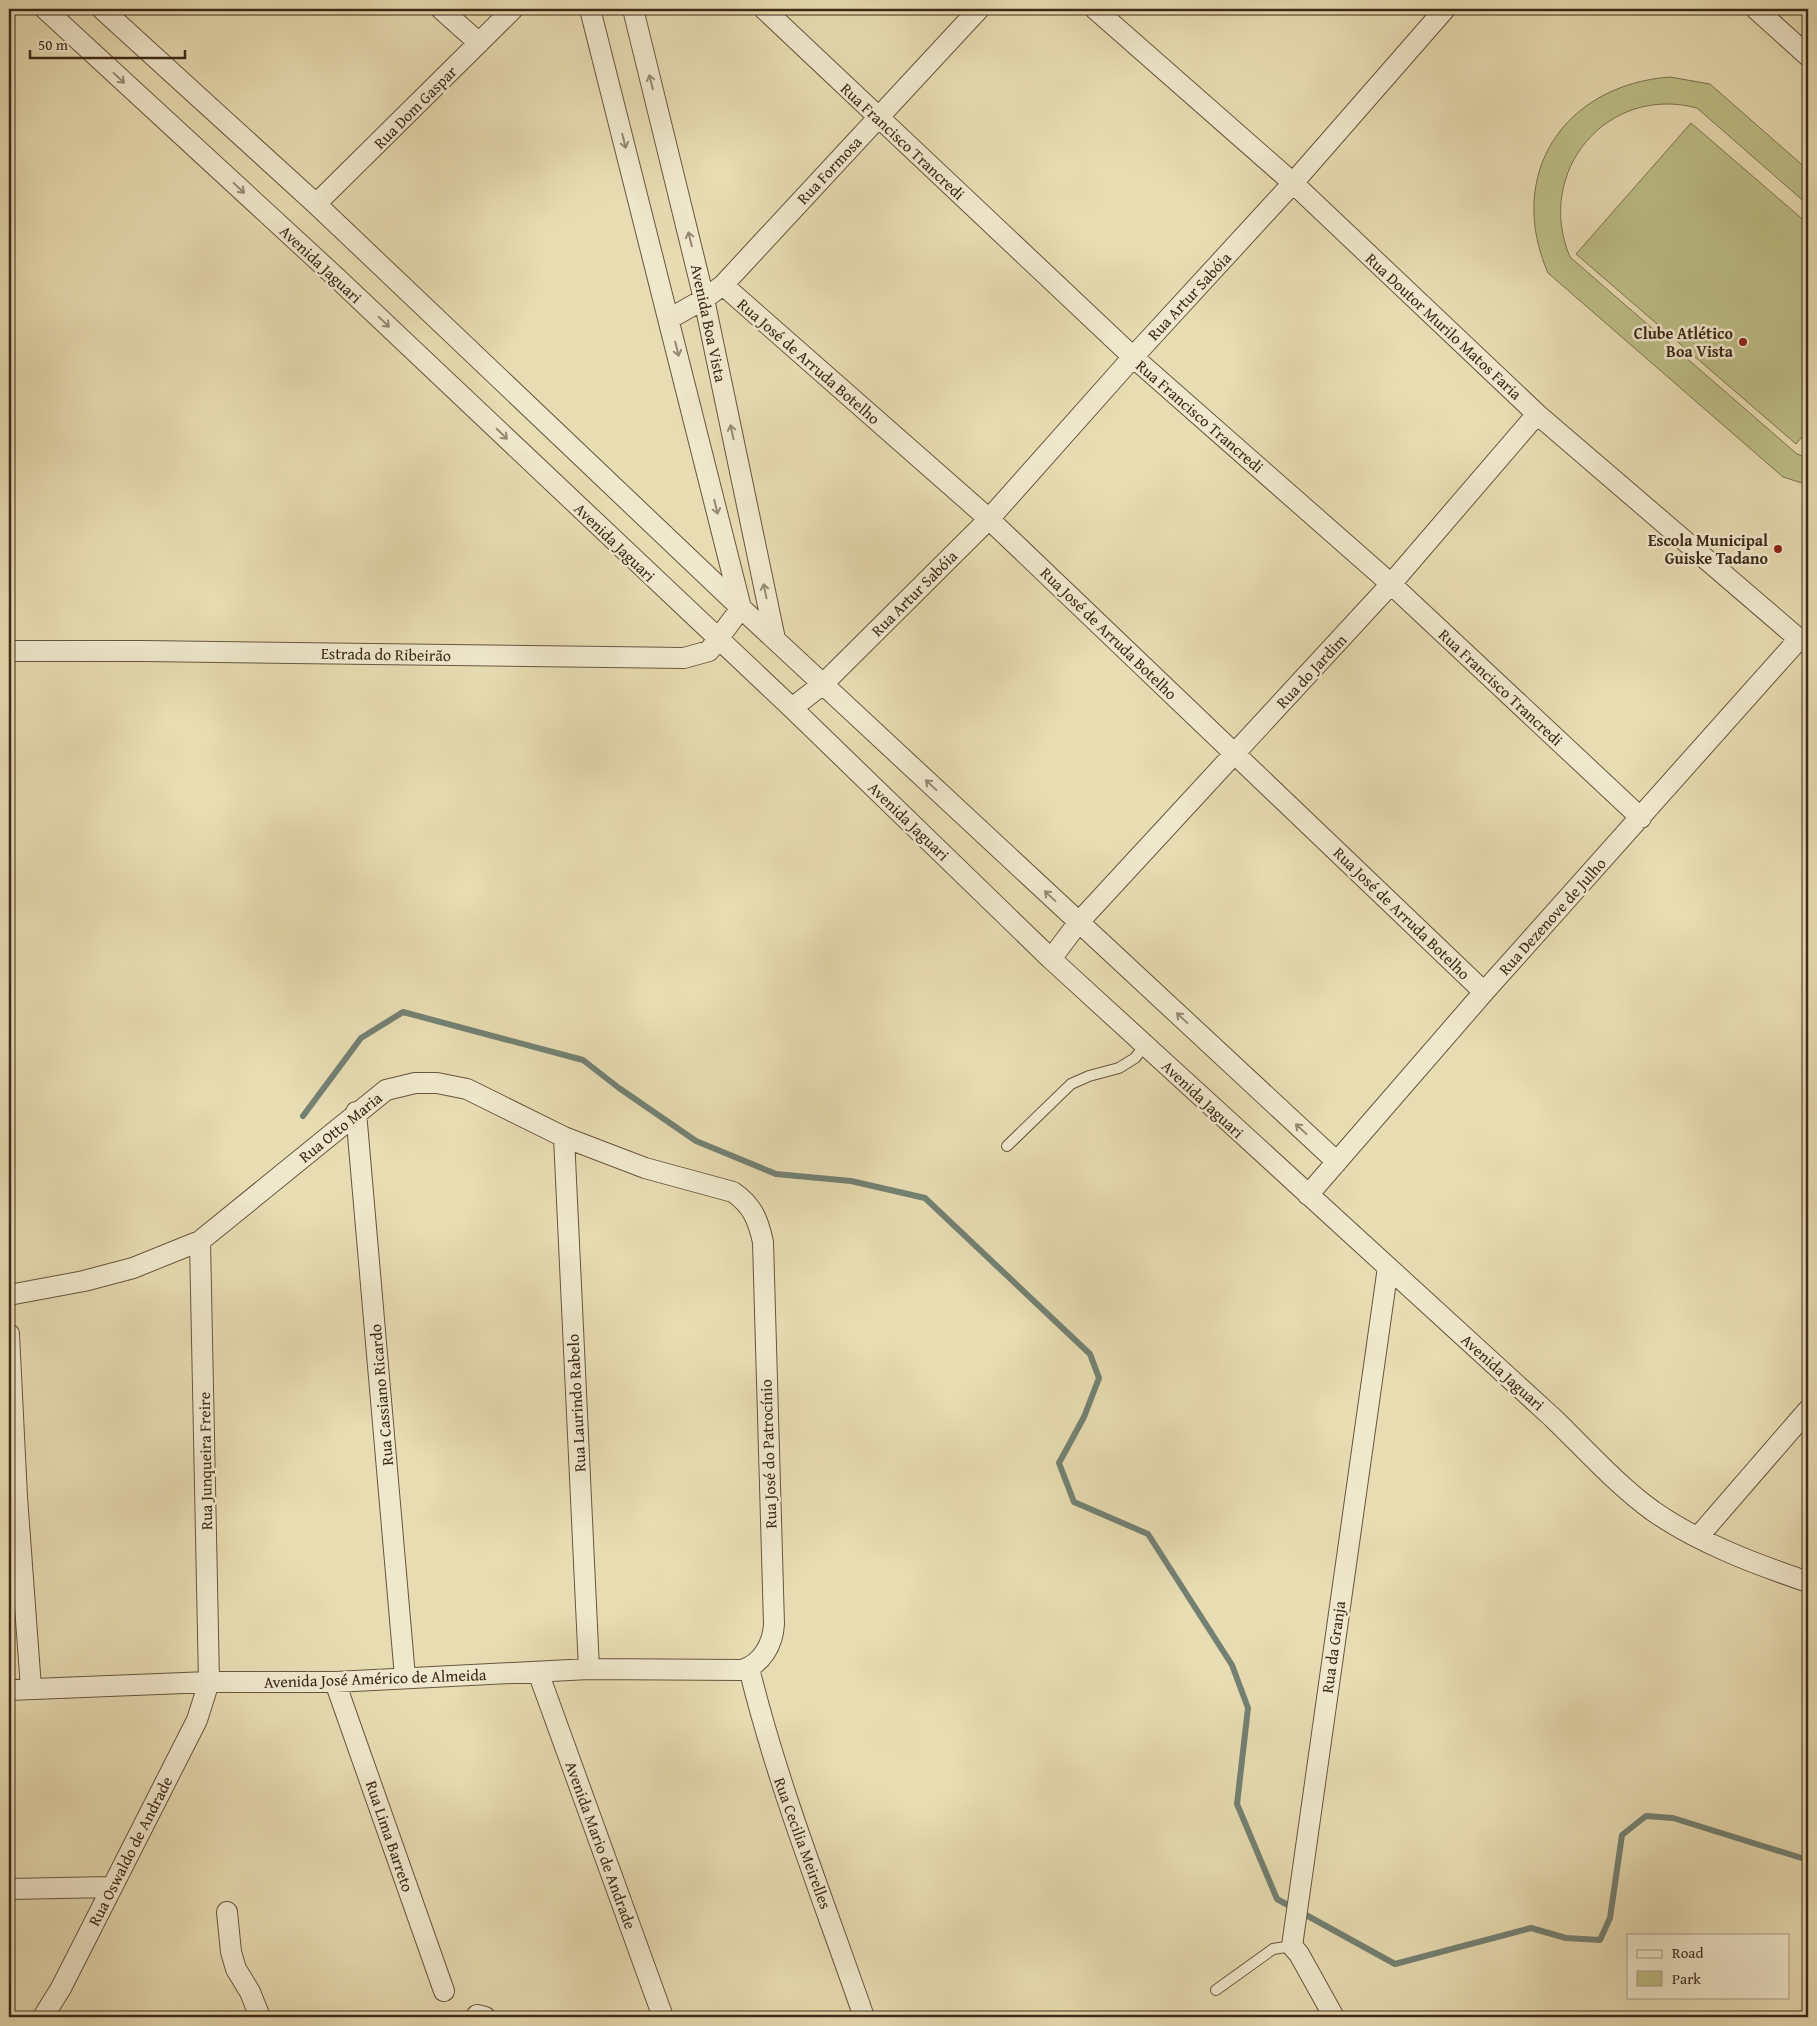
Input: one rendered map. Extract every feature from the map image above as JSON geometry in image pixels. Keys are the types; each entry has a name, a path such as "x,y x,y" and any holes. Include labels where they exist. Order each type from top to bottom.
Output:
{"street":[{"name":"Avenida Jaguari","path":"45,9 338,279 792,708 1051,959 1553,1418 1612,1476 1654,1511 1698,1537 1761,1566 1808,1582"},
{"path":"102,9 316,204 741,608 1337,1162"},
{"path":"441,9 479,43"},
{"name":"Rua Dom Gaspar","path":"316,204 513,9"},
{"path":"590,9 741,608"},
{"name":"Avenida Boa Vista","path":"633,9 704,299 775,639"},
{"name":"Rua Francisco Trancredi","path":"764,9 877,118 1133,357 1391,584 1641,818"},
{"name":"Rua Formosa","path":"669,319 704,299 723,285 979,9"},
{"name":"Rua Doutor Murilo Matos Faria","path":"1095,9 1293,183 1537,414 1804,638"},
{"path":"1756,9 1808,56"},
{"name":"Rua Artur Sabóia","path":"792,708 822,684 989,519 1133,357 1293,183 1436,12"},
{"name":"Rua José de Arruda Botelho","path":"723,285 989,519 1484,992"},
{"name":"Rua do Jardim","path":"1051,959 1078,923 1391,584 1537,414"},
{"name":"Estrada do Ribeirão","path":"9,651 142,650 684,658 709,651 741,608"},
{"name":"Rua Dezenove de Julho","path":"1308,1195 1484,992 1804,638"},
{"name":"Rua Otto Maria","path":"9,1295 84,1281 133,1268 200,1241 356,1112 386,1090 415,1083 437,1083 467,1089 564,1136 645,1168 732,1192 745,1200 754,1211 759,1224"},
{"name":"Rua Cassiano Ricardo","path":"356,1112 405,1677"},
{"name":"Rua Laurindo Rabelo","path":"564,1136 589,1669"},
{"name":"Rua José do Patrocínio","path":"745,1669 766,1651 773,1637 774,1624 763,1242 759,1224"},
{"name":"Rua Junqueira Freire","path":"200,1241 209,1682"},
{"name":"Rua da Granja","path":"1293,1941 1329,1672 1388,1267"},
{"path":"9,1334 13,1497 31,1688"},
{"path":"1698,1537 1808,1410"},
{"name":"Avenida José Américo de Almeida","path":"9,1690 209,1682 335,1682 589,1669 745,1669"},
{"name":"Rua Cecilia Meirelles","path":"745,1669 782,1784 864,2017"},
{"name":"Avenida Mario de Andrade","path":"538,1672 664,2017"},
{"name":"Rua Oswaldo de Andrade","path":"43,2017 61,1988 197,1720 209,1682"},
{"name":"Rua Lima Barreto","path":"335,1682 444,1990"},
{"path":"9,1889 111,1887"},
{"path":"227,1912 231,1952 236,1969 250,1992 260,2017"},
{"path":"1293,1941 1334,2017"}],"lane":[{"path":"1007,1146 1071,1084 1096,1074 1120,1068 1135,1058 1145,1045"},
{"path":"1216,1990 1273,1949 1293,1941"}],"green space":[{"path":"1670,77 1710,84 1808,170 1808,205 1697,108 1664,104 1634,109 1608,122 1586,142 1571,166 1562,194 1561,225 1570,257 1797,454 1808,458 1808,485 1783,477 1548,273 1537,236 1534,202 1540,170 1553,141 1573,116 1600,97 1633,84"},
{"name":"Clube Atlético Boa Vista","path":"1691,123 1808,224 1808,430 1796,444 1576,254"}],"waterway":[{"path":"303,1116 361,1038 403,1012 583,1060 619,1088 696,1141 776,1174 851,1181 925,1198 1090,1354 1099,1378 1084,1417 1059,1463 1074,1502 1148,1534 1232,1665 1248,1708 1237,1804 1277,1899 1395,1964 1531,1928 1566,1938 1600,1940 1610,1918 1622,1835 1646,1816 1673,1818 1808,1860"}],"place":[{"name":"Clube Atlético Boa Vista","path":"1743,342"},
{"name":"Escola Municipal Guiske Tadano","path":"1778,549"}]}
